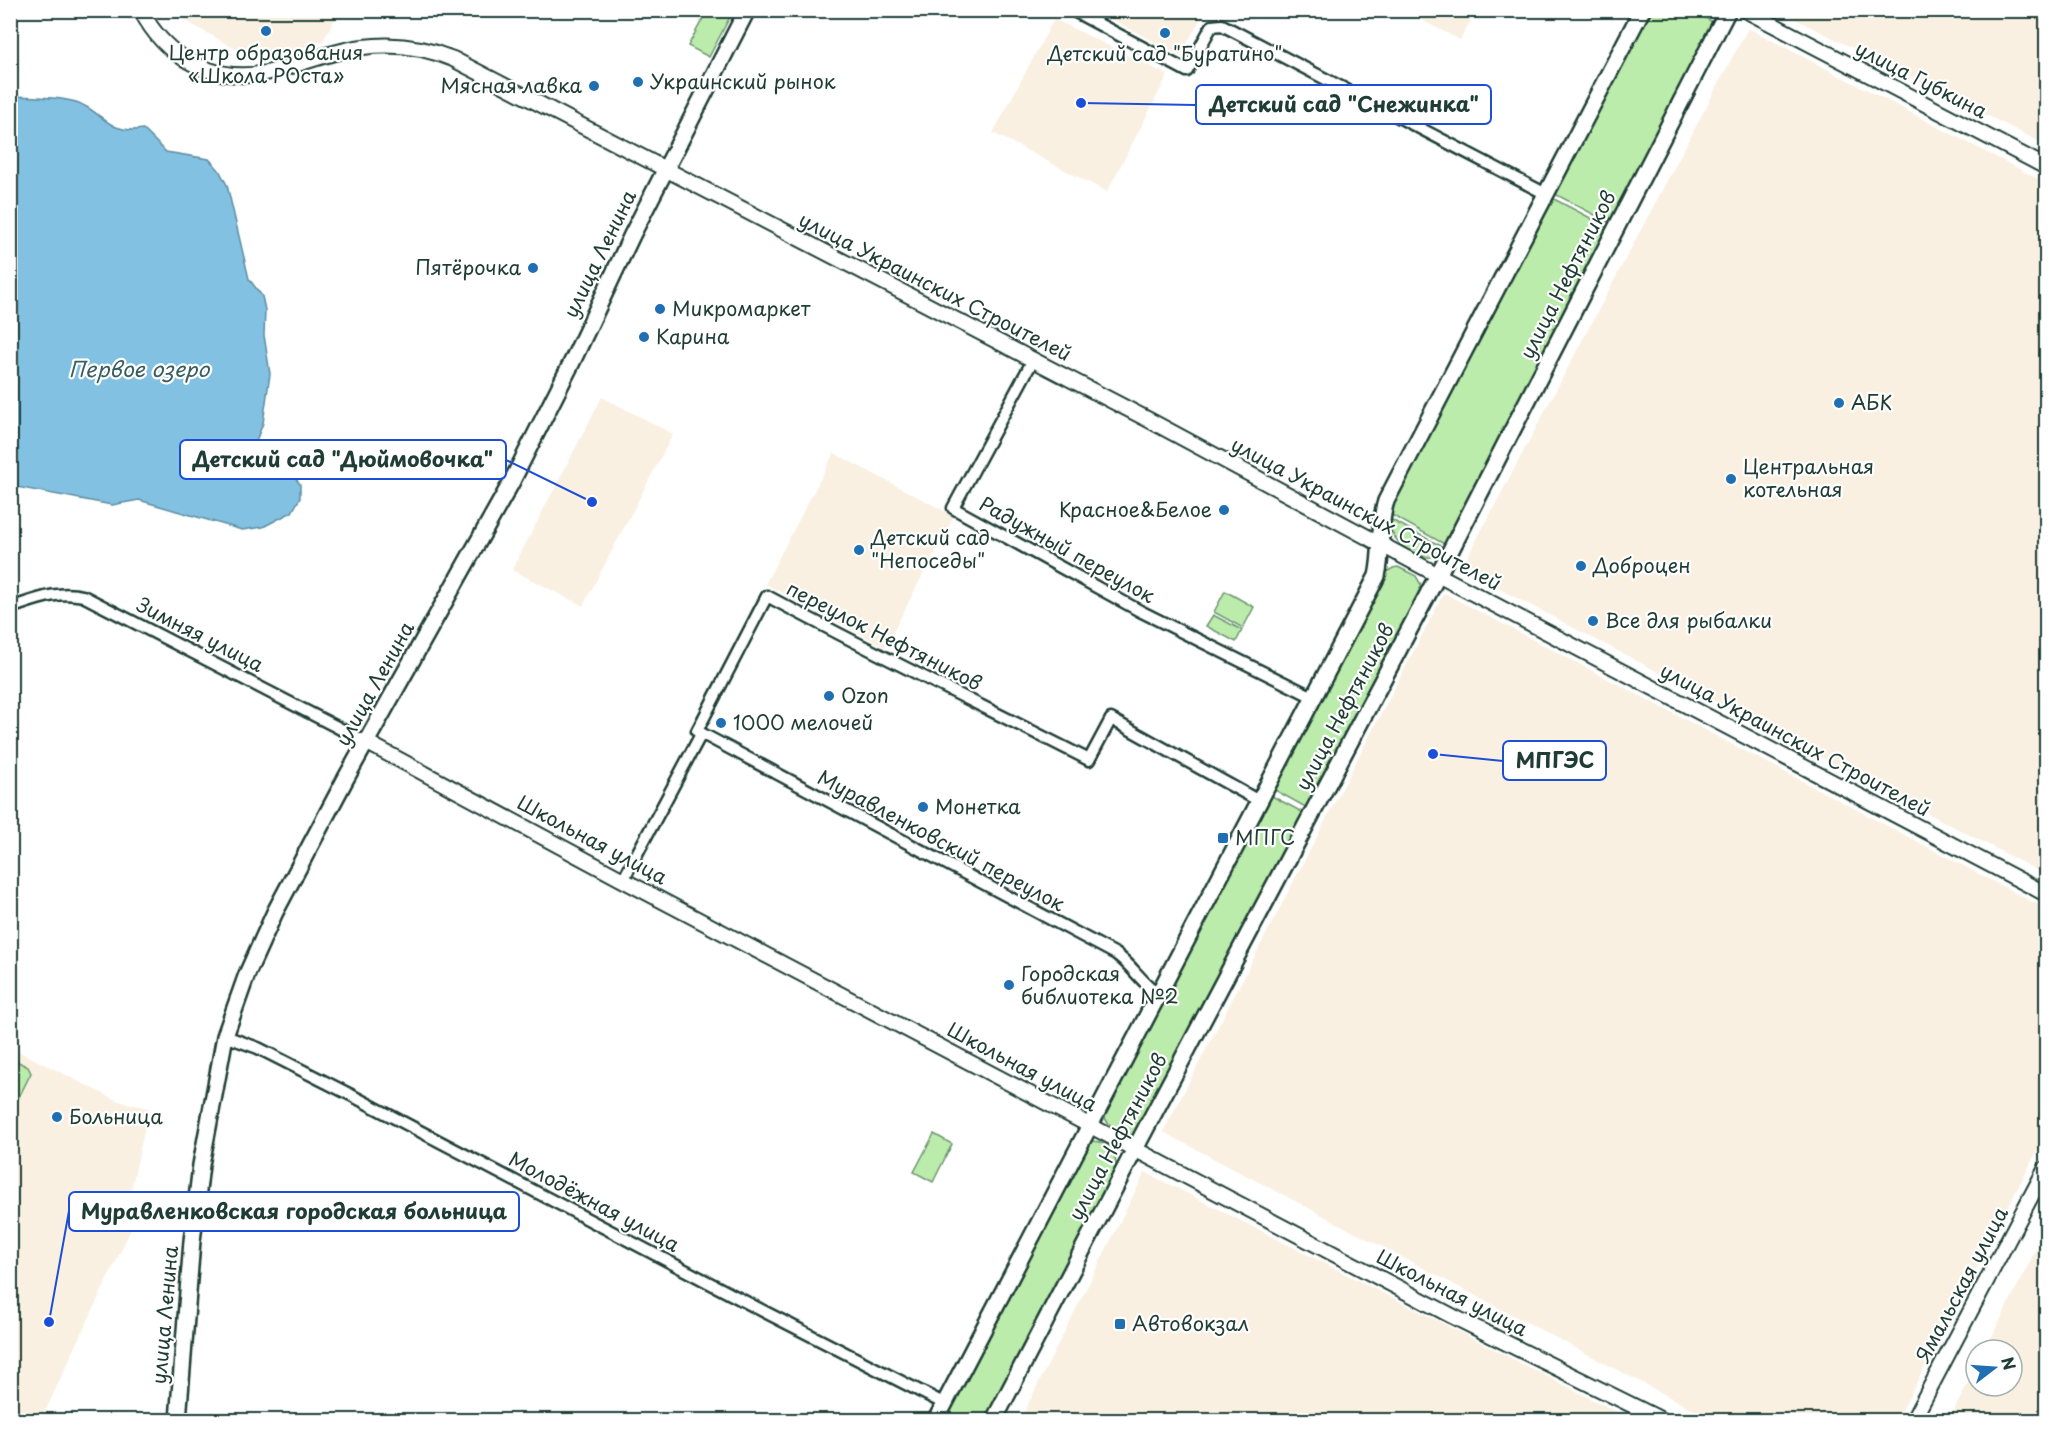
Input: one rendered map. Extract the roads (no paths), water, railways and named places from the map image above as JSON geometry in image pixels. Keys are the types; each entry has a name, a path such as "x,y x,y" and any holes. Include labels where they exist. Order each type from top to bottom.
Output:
{"main road":[{"name":"улица Ленина","path":"178,1420 198,1190 207,1127 225,1036 247,974 275,912 366,742 511,483 665,170 747,10"},
{"name":"улица Нефтяников","path":"936,1420 1377,576 1386,501 1642,10"},
{"name":"улица Нефтяников","path":"994,1420 1438,575 1728,10"}],"street":[{"name":"улица Украинских Строителей","path":"141,10 152,31 180,58 200,68 227,74 266,73 362,47 408,47 439,53 469,66 1033,360 2046,894"},
{"path":"1072,10 1187,71 1212,26 1222,25 1546,194"},
{"name":"улица Губкина","path":"1745,10 2046,166"},
{"name":"Радужный переулок","path":"1033,360 953,508 1131,607 1313,697"},
{"name":"Зимняя улица","path":"10,608 57,594 69,593 83,596 366,742"},
{"name":"переулок Нефтяников","path":"623,880 767,596 872,652 925,676 1089,760 1111,719 1259,801"},
{"name":"Муравленковский переулок","path":"699,733 1116,954 1159,994"},
{"name":"Школьная улица","path":"366,742 623,880 1452,1316 1662,1420"},
{"name":"Молодёжная улица","path":"225,1036 258,1048 349,1094 736,1298 945,1404"},
{"name":"Ямальская улица","path":"1913,1420 2046,1168"}],"water":[{"name":"Первое озеро","path":"11,96 76,102 121,129 143,129 166,152 209,159 219,170 227,185 249,279 262,296 265,310 264,335 270,374 263,423 256,441 263,458 294,476 300,484 300,498 292,512 263,527 242,530 139,500 112,505 11,486"}],"place":[{"name":"Центр образования «Школа РОста»","path":"266,31"},
{"name":"Детский сад \"Буратино\"","path":"1165,33"},
{"name":"Украинский рынок","path":"638,82"},
{"name":"Мясная лавка","path":"594,86"},
{"name":"Детский сад \"Снежинка\"","path":"1081,103"},
{"name":"Пятёрочка","path":"533,268"},
{"name":"Микромаркет","path":"660,309"},
{"name":"Карина","path":"644,337"},
{"name":"АБК","path":"1839,403"},
{"name":"Центральная котельная","path":"1731,479"},
{"name":"Детский сад \"Дюймовочка\"","path":"592,502"},
{"name":"Красное&Белое","path":"1224,510"},
{"name":"Детский сад \"Непоседы\"","path":"859,550"},
{"name":"Доброцен","path":"1581,566"},
{"name":"Все для рыбалки","path":"1593,621"},
{"name":"Ozon","path":"829,696"},
{"name":"1000 мелочей","path":"721,723"},
{"name":"МПГЭС","path":"1433,754"},
{"name":"Монетка","path":"923,807"},
{"name":"МПГС","path":"1223,838"},
{"name":"Городская библиотека №2","path":"1009,985"},
{"name":"Больница","path":"57,1117"},
{"name":"Муравленковская городская больница","path":"49,1322"},
{"name":"Автовокзал","path":"1120,1324"}]}
